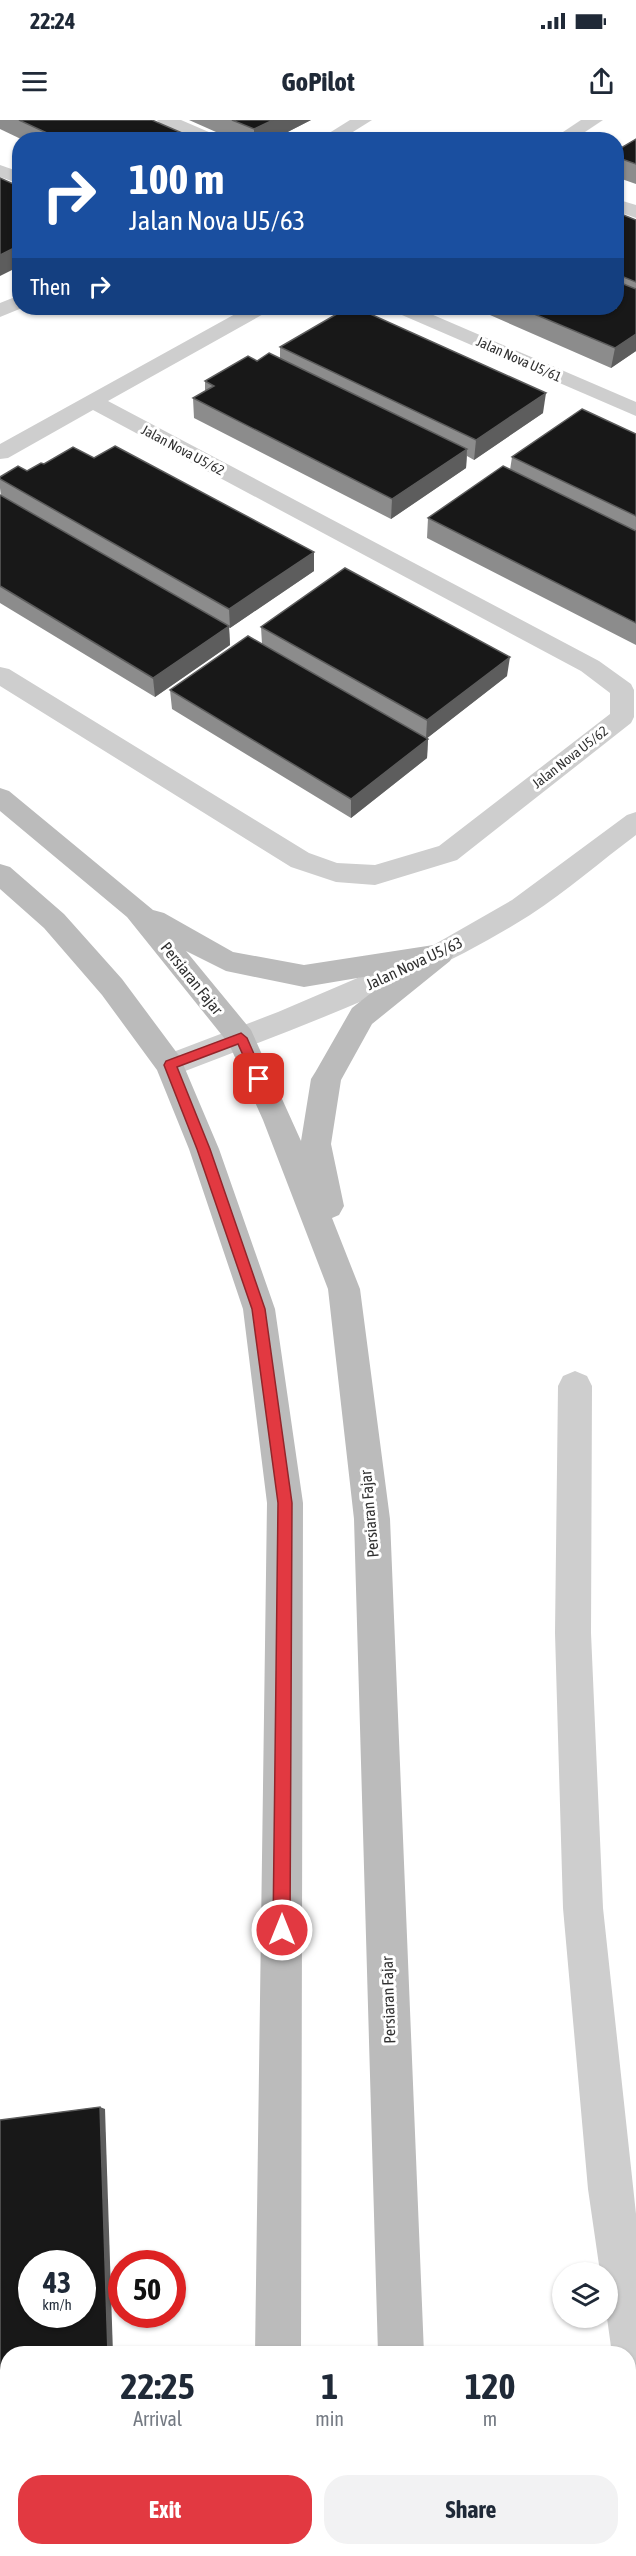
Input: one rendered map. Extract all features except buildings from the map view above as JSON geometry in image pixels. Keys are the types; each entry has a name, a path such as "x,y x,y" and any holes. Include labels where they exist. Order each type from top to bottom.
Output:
{"main road":[{"name":"Persiaran Fajar","path":"0,798 137,910 241,1038 278,1120 344,1289 372,1519 401,2346"},
{"path":"0,874 54,921 112,987 170,1065 204,1149 259,1309 285,1503 278,2346"},
{"path":"137,910 226,961 304,976 440,954"},
{"path":"344,1289 316,1144 326,1079 362,1016 440,954"}],"street":[{"path":"166,120 194,132"},
{"path":"341,132 363,120"},
{"path":"573,132 594,120"},
{"path":"0,453 247,315"},
{"name":"Jalan Nova U5/61","path":"418,315 636,410"},
{"name":"Jalan Nova U5/62","path":"0,675 300,860 336,872 375,875 447,853 622,717 622,690 590,666 92,401"},
{"name":"Jalan Nova U5/63","path":"170,1065 241,1038 440,954 522,907 636,821"},
{"path":"575,1386 573,1633 584,1908 610,2189 634,2346"}],"route":[{"path":"259,1079 241,1038 170,1065 204,1149 259,1309 285,1503 282,1930"}]}
